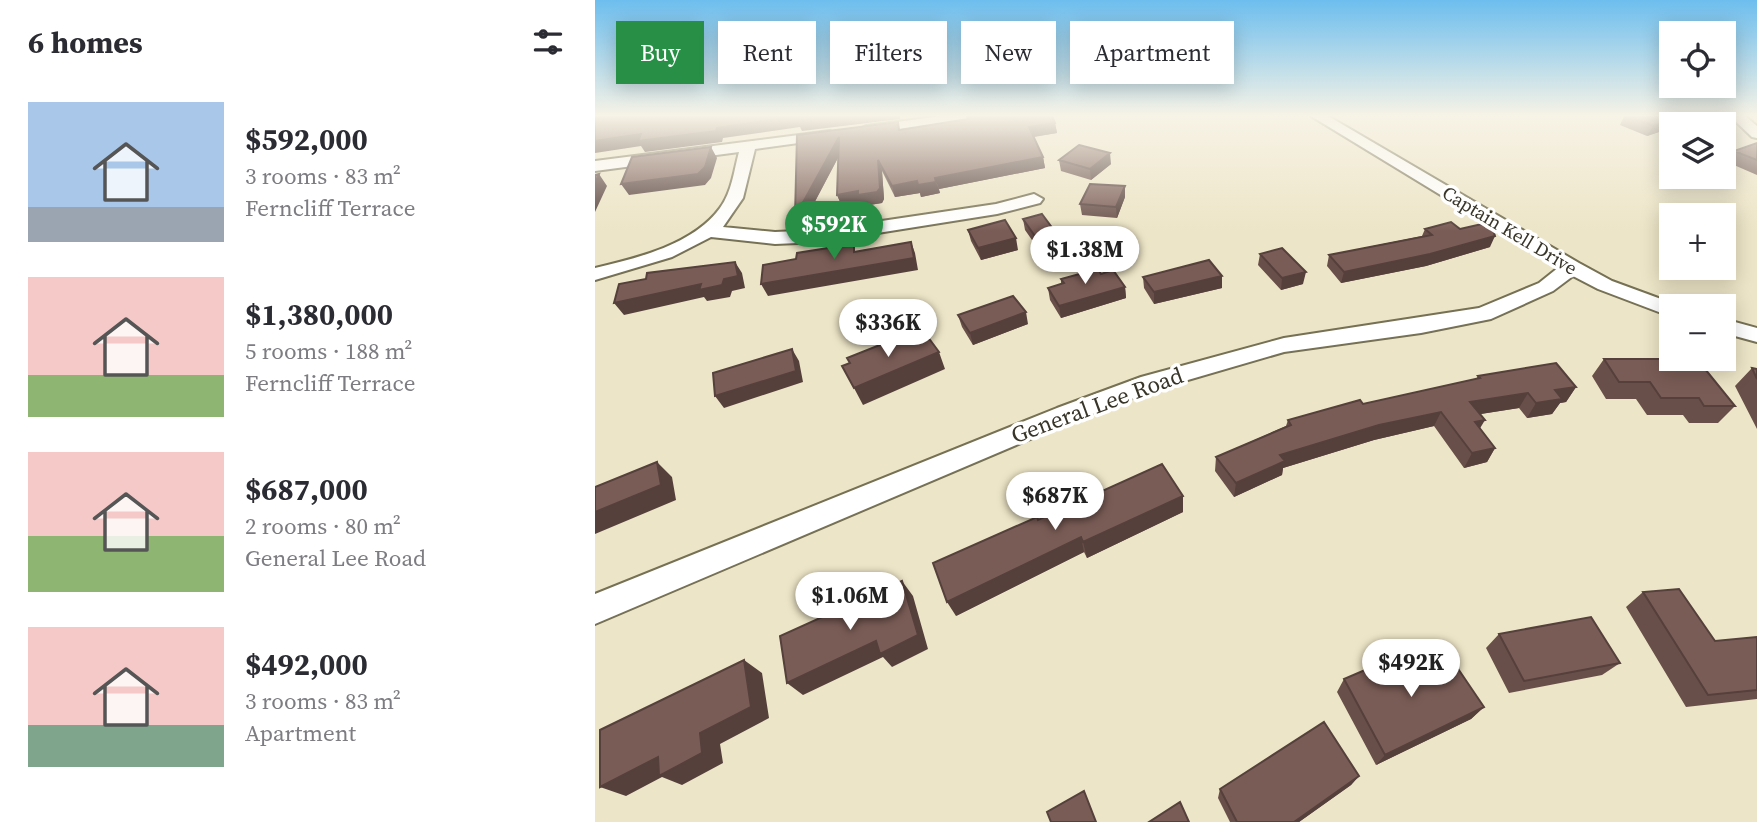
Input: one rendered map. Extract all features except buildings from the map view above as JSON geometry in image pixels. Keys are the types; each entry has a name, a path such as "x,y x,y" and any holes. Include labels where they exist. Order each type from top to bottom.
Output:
{"street":[{"path":"595,166 683,154"},
{"path":"595,274 627,267 672,250 707,231 726,213 736,195 745,154"},
{"name":"Captain Kell Drive","path":"1383,154 1605,285 1659,305"},
{"path":"707,231 775,238 821,236 997,209 1034,199"},
{"name":"General Lee Road","path":"595,609 1066,414 1149,383 1284,345 1421,326 1484,314 1546,287 1572,267"},
{"path":"1736,329 1757,335"}]}
